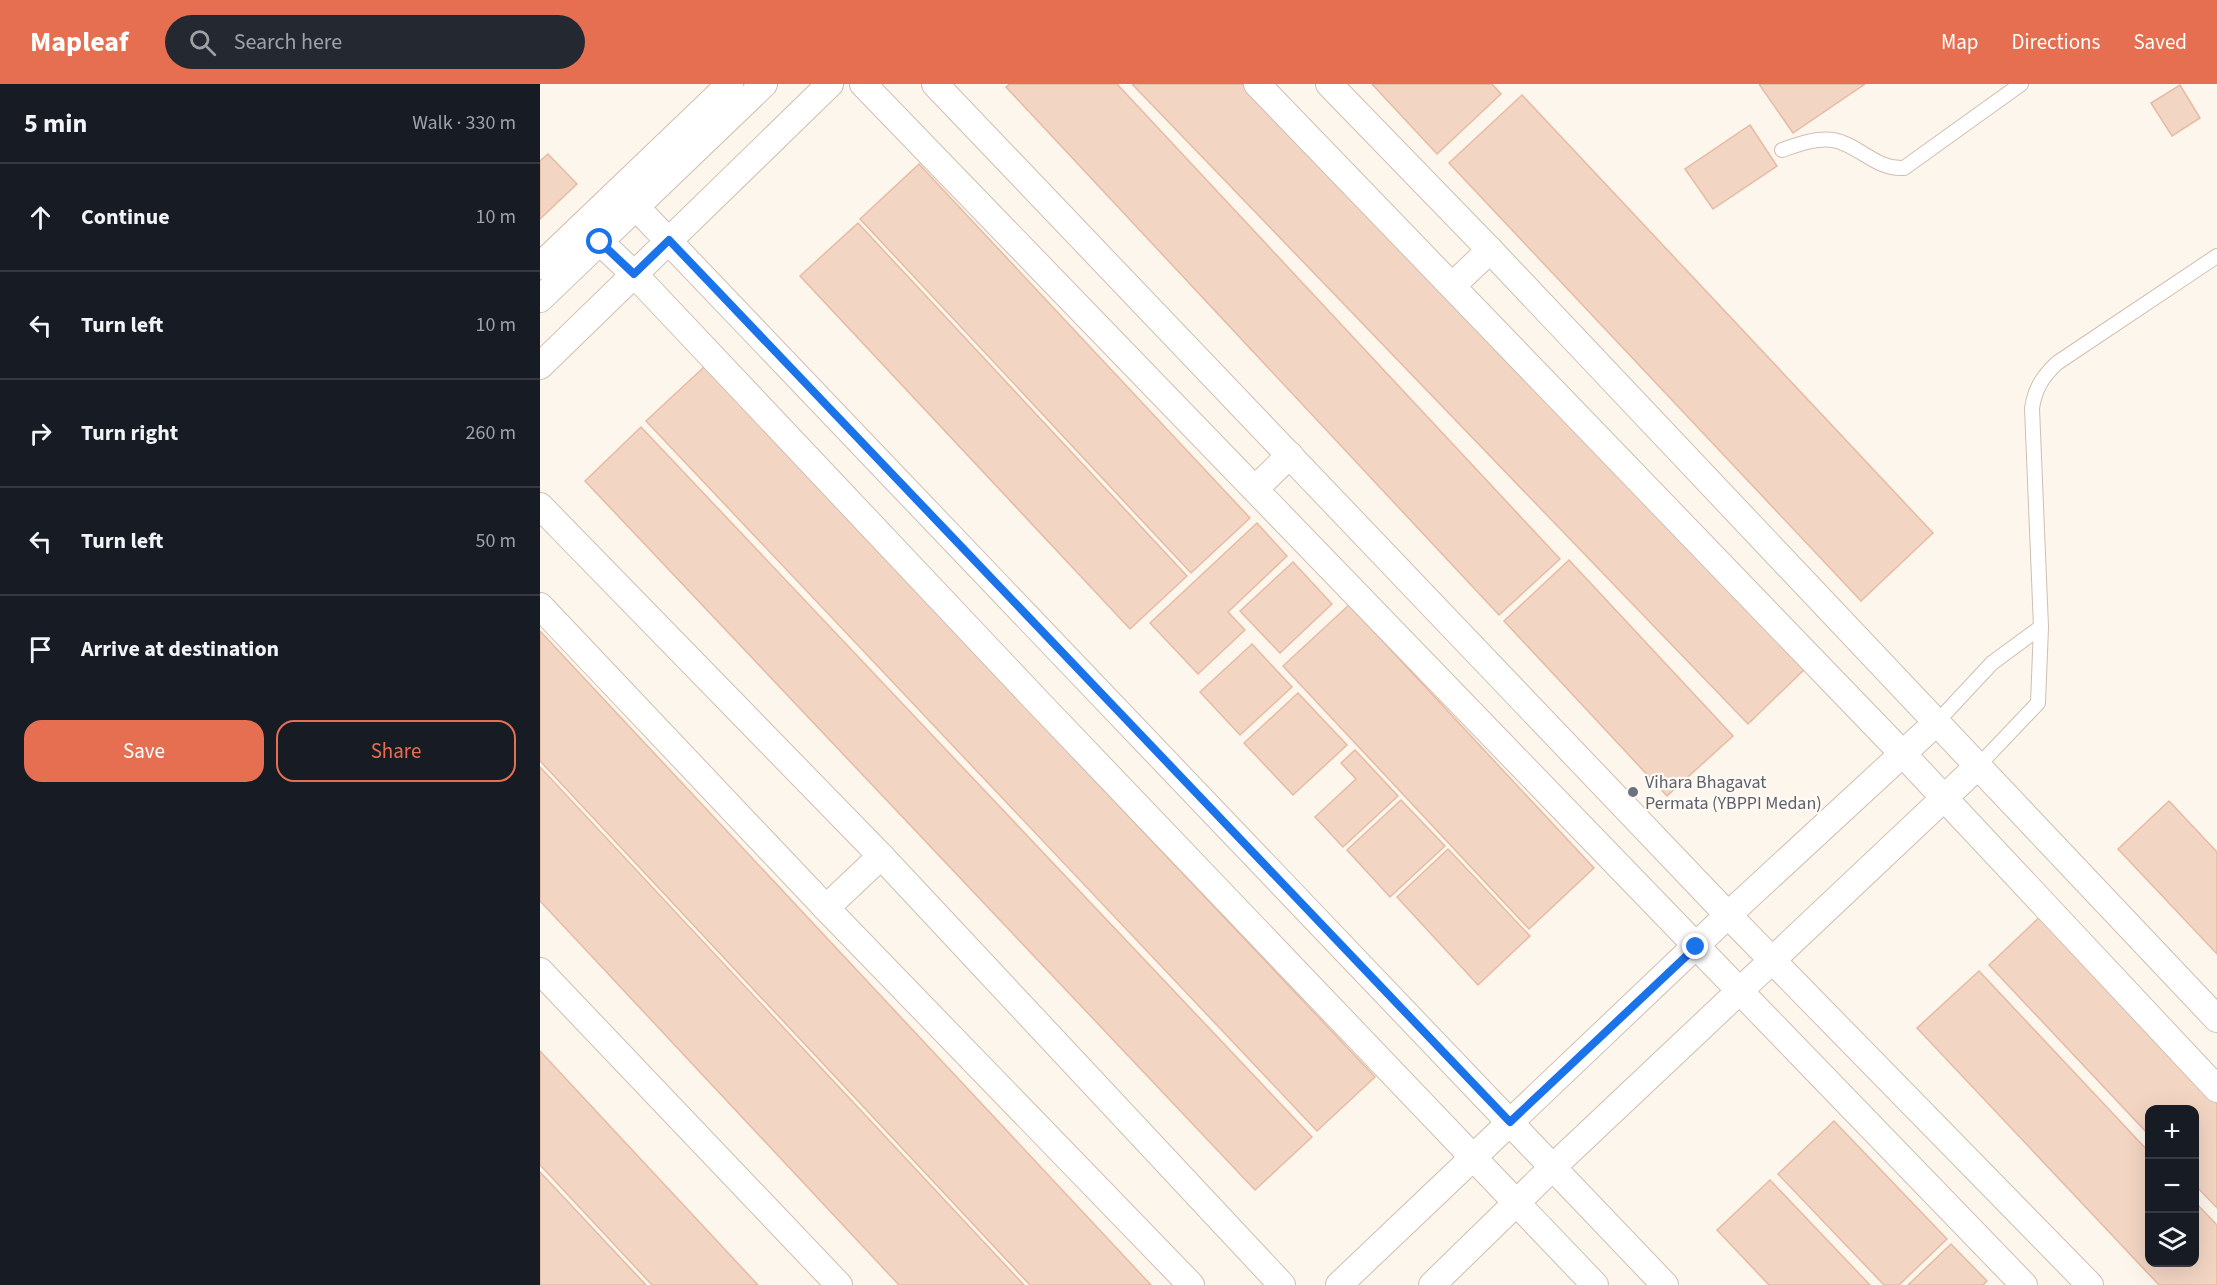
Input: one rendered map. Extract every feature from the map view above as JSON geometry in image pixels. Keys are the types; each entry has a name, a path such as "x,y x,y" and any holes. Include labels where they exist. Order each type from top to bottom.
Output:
{"street":[{"path":"540,266 730,84"},
{"path":"540,299 764,84"},
{"path":"540,366 830,84"},
{"path":"863,84 2024,1285"},
{"path":"935,84 1728,915 2090,1285"},
{"path":"1257,84 1903,754 2217,1089"},
{"path":"1329,84 1490,250 2217,1019"},
{"path":"636,207 1665,1285"},
{"path":"600,242 634,274 1038,702 1595,1285"},
{"path":"1452,286 1490,250"},
{"path":"1255,489 1290,455"},
{"path":"540,506 881,856 1282,1285"},
{"path":"540,606 826,908 1191,1285"},
{"path":"1339,1285 1728,915 1937,722"},
{"path":"1432,1285 1516,1202 1978,766"},
{"path":"826,908 881,856"},
{"path":"540,971 838,1285"}],"lane":[{"path":"1782,150 1809,141 1835,140 1880,164 1895,169 1904,168 2021,84"},
{"path":"1978,766 2038,703 2041,627 2031,408 2035,391 2043,377 2057,363 2217,256"},
{"path":"1937,722 1992,663 2041,627"}],"building":[{"path":"1010,84 1117,84 1560,559 1499,615 1006,87"},
{"path":"1132,84 1248,84 1808,666 1748,724"},
{"path":"1372,84 1492,84 1501,94 1437,154"},
{"path":"1759,84 1865,84 1793,133"},
{"path":"2180,85 2200,118 2172,136 2151,103"},
{"path":"1522,95 1933,533 1861,601 1449,163"},
{"path":"1750,125 1777,166 1713,209 1685,169"},
{"path":"548,154 577,184 540,219 540,161"},
{"path":"919,164 1250,518 1191,573 860,219"},
{"path":"858,223 1187,576 1130,629 800,276"},
{"path":"704,367 1375,1077 1317,1131 646,421"},
{"path":"641,427 1312,1137 1255,1190 585,481"},
{"path":"1257,523 1287,556 1228,612 1245,630 1198,674 1150,623"},
{"path":"1569,560 1733,736 1667,796 1504,621"},
{"path":"1293,562 1332,604 1280,653 1240,611"},
{"path":"1349,605 1594,868 1529,929 1283,666"},
{"path":"540,631 1151,1285 1030,1285 540,761"},
{"path":"1252,644 1292,687 1240,735 1200,692"},
{"path":"1298,693 1347,745 1293,795 1244,743"},
{"path":"1355,750 1398,796 1343,847 1315,817 1356,779 1341,763"},
{"path":"540,767 1024,1285 899,1285 540,901"},
{"path":"1401,800 1445,846 1390,897 1347,850"},
{"path":"2169,801 2217,852 2217,954 2118,849"},
{"path":"1448,849 1530,936 1478,985 1397,897"},
{"path":"2045,912 2217,1096 2217,1208 2199,1189 2199,1105 2145,1105 2145,1131 1989,965"},
{"path":"1979,971 2145,1148 2145,1267 2199,1267 2199,1206 2217,1225 2217,1285 2159,1285 1917,1028"},
{"path":"540,1051 758,1285 652,1285 540,1165"},
{"path":"1834,1121 1947,1239 1899,1285 1884,1285 1778,1174"},
{"path":"540,1172 646,1285 540,1285"},
{"path":"1770,1180 1870,1285 1769,1285 1717,1230"},
{"path":"1951,1244 1987,1281 1983,1285 1908,1285"}],"place":[{"name":"Vihara Bhagavat Permata (YBPPI Medan)","path":"1633,792"}],"route":[{"path":"600,242 634,274 669,240 1510,1122 1696,947"}]}
